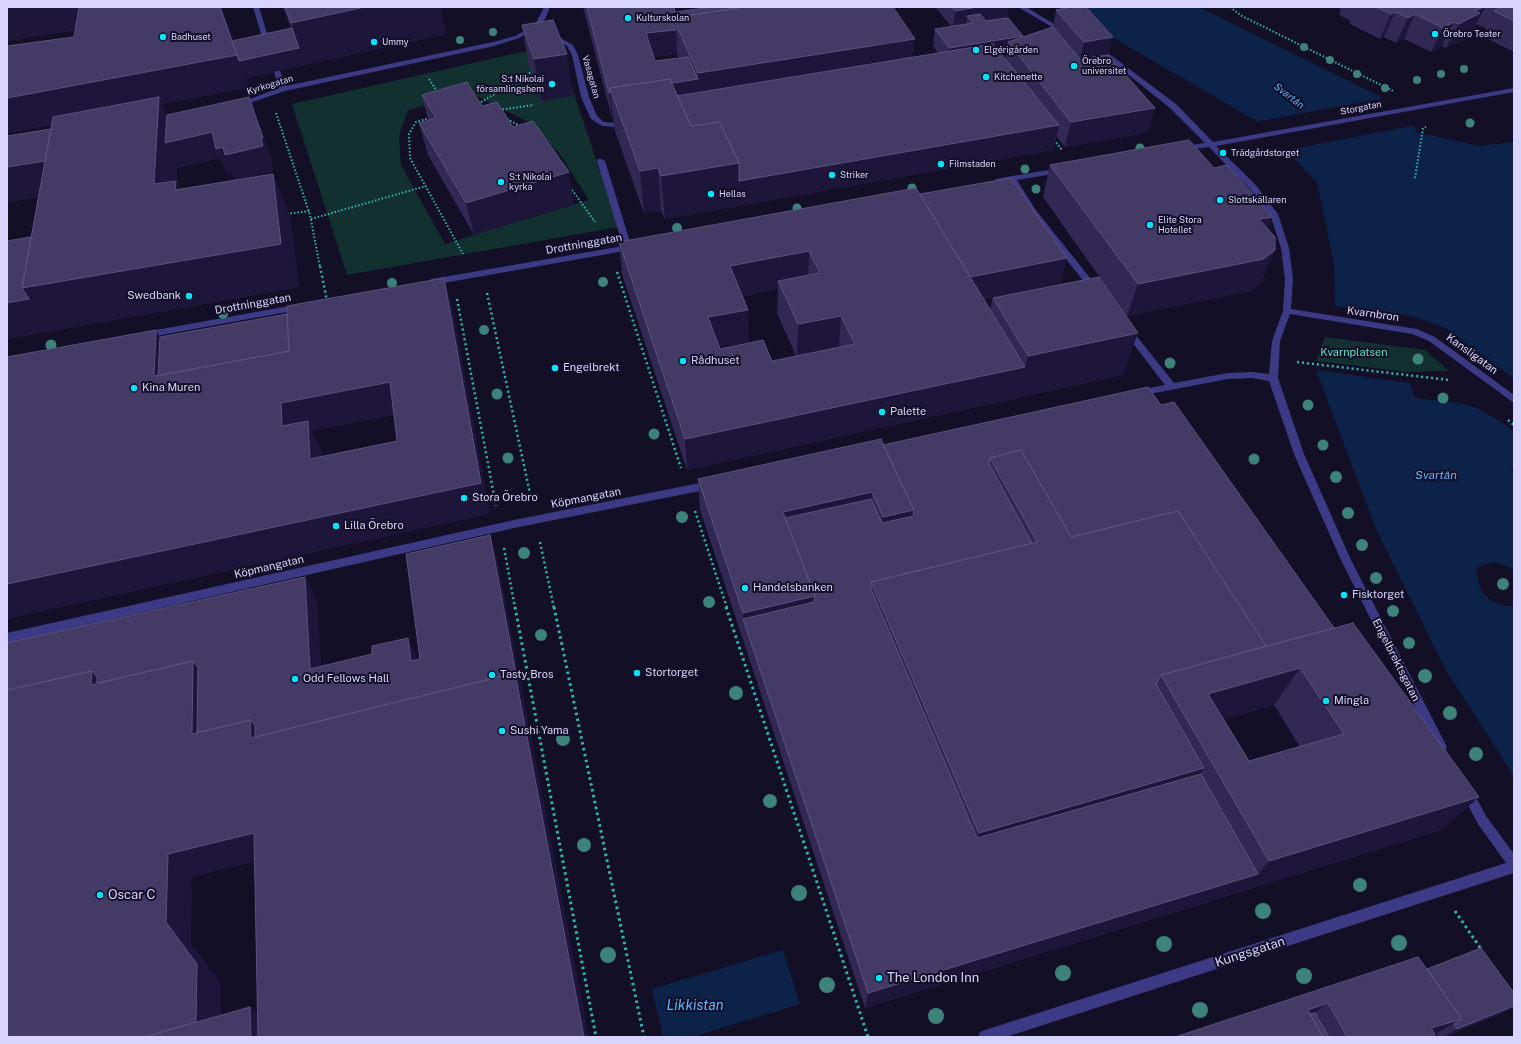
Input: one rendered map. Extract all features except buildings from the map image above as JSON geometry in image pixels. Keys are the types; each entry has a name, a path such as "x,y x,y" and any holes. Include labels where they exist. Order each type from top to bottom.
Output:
{"street":[{"path":"256,7 270,51"},
{"path":"537,26 547,7"},
{"path":"1021,7 1056,32 1072,36"},
{"name":"Kyrkogatan","path":"233,107 283,89 494,44 517,37 537,26"},
{"name":"Vasagatan","path":"537,26 546,33 570,45 575,55 585,97 594,117 602,124 615,125 630,122"},
{"path":"1093,46 1173,106 1252,186 1274,214 1285,248 1289,279 1287,311 1276,342 1274,378 1252,375 1228,376 1132,394"},
{"path":"277,71 283,89"},
{"name":"Storgatan","path":"1212,144 1268,136 1514,90"},
{"path":"1174,151 1212,144"},
{"path":"602,161 628,248"},
{"path":"989,182 1076,167"},
{"path":"1012,178 1032,210 1103,300"},
{"name":"Drottninggatan","path":"424,284 641,246"},
{"name":"Drottninggatan","path":"140,336 327,302"},
{"name":"Kvarnbron","path":"1287,311 1330,319 1414,331"},
{"path":"1122,324 1171,386"},
{"name":"Kansligatan","path":"1414,331 1432,339 1514,400"},
{"name":"Engelbrektsgatan","path":"1274,378 1299,454 1346,560 1445,754"},
{"name":"Köpmangatan","path":"7,638 500,527 720,483"},
{"path":"1460,780 1482,820 1514,865"},
{"name":"Kungsgatan","path":"985,1037 1441,890 1514,865"}],"path":[{"path":"1230,7 1242,16 1424,106"},
{"path":"481,107 476,106 531,72"},
{"path":"434,88 438,94"},
{"path":"498,110 534,105"},
{"path":"274,109 311,220 327,302"},
{"path":"436,117 416,122 409,134 410,158 474,275"},
{"path":"503,117 521,126 526,131"},
{"path":"1415,178 1424,128"},
{"path":"1051,137 1076,167"},
{"path":"567,182 612,251 688,489 868,1037"},
{"path":"311,220 426,186"},
{"path":"281,215 308,211"},
{"path":"482,273 644,1037"},
{"path":"453,278 596,1037"},
{"path":"1312,364 1418,376"},
{"path":"1441,890 1484,953"}],"green space":[{"path":"557,44 619,227 347,275 292,104","holes":["471,93 528,122 559,153 589,200 445,244 401,165 399,135 408,110"]},
{"name":"Kvarnplatsen","path":"1325,337 1425,350 1449,371 1408,372 1316,361"}],"water":[{"path":"1060,7 1199,7 1381,97 1417,129 1415,132 1480,146 1514,142 1514,379 1444,327 1412,316 1335,306 1334,265 1317,182 1258,122"},
{"name":"Svartån","path":"1316,370 1410,383 1415,398 1455,402 1477,408 1502,422 1514,432 1514,468 1511,470 1514,473 1514,569 1494,562 1476,567 1480,589 1491,601 1506,606 1514,605 1514,776 1445,669 1376,529"},
{"name":"Likkistan","path":"783,950 800,1004 692,1037 663,1037 652,989"}],"pier":[{"path":"1385,98 1416,125 1283,151 1255,122"}],"place":[{"name":"Kulturskolan","path":"628,18"},
{"name":"Örebro Teater","path":"1435,34"},
{"name":"Badhuset","path":"163,37"},
{"name":"Ummy","path":"374,42"},
{"name":"Elgérigården","path":"976,50"},
{"name":"Örebro universitet","path":"1074,66"},
{"name":"Kitchenette","path":"986,77"},
{"name":"S:t Nikolai församlingshem","path":"552,84"},
{"name":"Trädgårdstorget","path":"1223,153"},
{"name":"Filmstaden","path":"941,164"},
{"name":"Striker","path":"832,175"},
{"name":"S:t Nikolai kyrka","path":"501,182"},
{"name":"Hellas","path":"711,194"},
{"name":"Slottskällaren","path":"1220,200"},
{"name":"Elite Stora Hotellet","path":"1150,225"},
{"name":"Swedbank","path":"189,296"},
{"name":"Rådhuset","path":"683,361"},
{"name":"Engelbrekt","path":"555,368"},
{"name":"Kina Muren","path":"134,388"},
{"name":"Palette","path":"882,412"},
{"name":"Stora Örebro","path":"464,498"},
{"name":"Lilla Örebro","path":"336,526"},
{"name":"Handelsbanken","path":"745,588"},
{"name":"Fisktorget","path":"1344,595"},
{"name":"Stortorget","path":"637,673"},
{"name":"Tasty Bros","path":"492,675"},
{"name":"Odd Fellows Hall","path":"295,679"},
{"name":"Mingla","path":"1326,701"},
{"name":"Sushi Yama","path":"502,731"},
{"name":"Oscar C","path":"100,895"},
{"name":"The London Inn","path":"879,978"}]}
